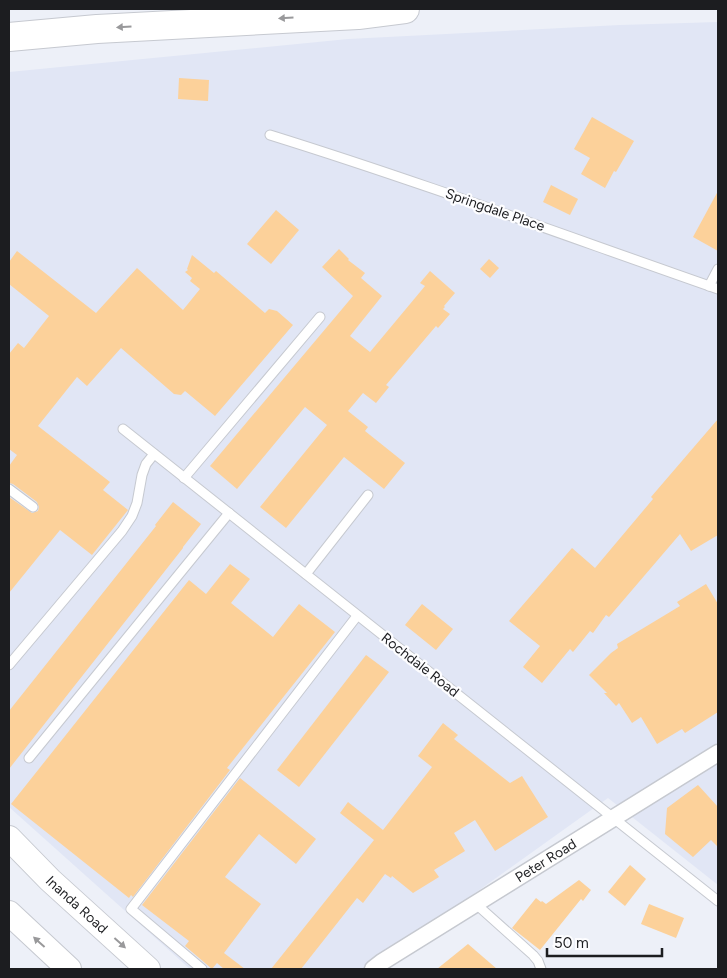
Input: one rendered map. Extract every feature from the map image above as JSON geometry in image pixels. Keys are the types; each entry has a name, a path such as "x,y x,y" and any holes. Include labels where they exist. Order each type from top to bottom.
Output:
{"highway":[{"path":"9,37 96,29 358,15 405,9"}],"main road":[{"name":"Inanda Road","path":"9,838 50,880 148,969"},
{"path":"9,913 69,969"}],"street":[{"name":"Peter Road","path":"373,969 718,753"}],"lane":[{"name":"Springdale Place","path":"270,135 340,156 714,287"},
{"path":"714,287 718,269"},
{"path":"184,478 320,318"},
{"name":"Rochdale Road","path":"123,430 718,900"},
{"path":"9,665 122,531 132,516 137,503 146,464 154,454"},
{"path":"9,489 33,507"},
{"path":"306,574 368,495"},
{"path":"29,758 229,514"},
{"path":"202,969 130,909 357,616"},
{"path":"476,904 533,955 538,960 541,969"}],"shaded area":[{"path":"718,22 718,885 608,798 369,969 190,969 9,807 9,72 348,39 620,25"}],"building":[{"path":"179,78 209,80 208,101 178,99"},
{"path":"592,117 634,141 605,188 581,174 590,158 574,149"},
{"path":"551,185 578,199 570,215 543,202"},
{"path":"718,191 718,251 693,237"},
{"path":"276,210 299,230 271,264 247,244"},
{"path":"339,249 348,260 365,273 361,278 382,296 350,336 370,352 425,286 420,283 430,271 455,293 443,309 450,314 438,328 436,326 386,385 389,387 376,403 363,393 348,411 368,427 365,431 405,463 384,489 344,457 286,528 260,507 327,425 305,407 237,489 210,466 353,296 322,267"},
{"path":"17,251 96,313 137,268 183,310 200,289 190,281 192,278 185,272 188,270 192,255 214,273 216,271 265,313 269,309 277,311 293,325 215,416 185,391 181,395 174,394 121,348 87,386 77,377 38,426 110,482 103,490 128,510 92,555 60,530 9,593 9,497 32,513 38,511 39,507 37,502 9,483 9,466 17,455 9,449 9,354 18,343 24,348 49,316 9,284 9,262"},
{"path":"489,259 499,268 490,278 480,269"},
{"path":"718,419 718,535 691,551 680,534 609,617 606,615 593,633 590,631 573,652 570,649 542,683 523,667 540,646 509,621 572,548 595,568 653,499 651,497"},
{"path":"173,502 201,524 9,769 9,711"},
{"path":"230,564 250,579 231,603 273,637 299,604 335,632 227,768 230,770 133,897 131,895 129,898 11,804 189,580 206,594"},
{"path":"706,584 718,604 718,712 685,733 682,729 657,744 641,717 632,723 619,703 616,706 604,693 607,693 589,675 618,648 617,644 680,606 677,602"},
{"path":"422,604 453,629 436,650 405,625"},
{"path":"366,655 389,672 299,787 277,770"},
{"path":"443,723 458,735 454,739 510,783 522,776 548,817 495,851 475,820 454,833 465,851 434,870 439,877 413,893 392,876 391,878 385,874 363,903 357,898 301,969 271,969 374,840 340,813 348,802 383,830 432,767 418,756"},
{"path":"240,778 316,839 296,864 259,834 225,877 261,904 224,953 245,969 224,969 217,963 212,969 185,946 189,941 142,905"},
{"path":"698,785 718,807 718,847 711,840 693,857 665,834 667,808"},
{"path":"630,865 646,879 625,906 608,892"},
{"path":"579,880 591,890 583,901 581,899 540,950 512,928 536,898 546,904"},
{"path":"649,904 684,918 676,938 641,924"},
{"path":"468,944 497,969 437,969"}]}
